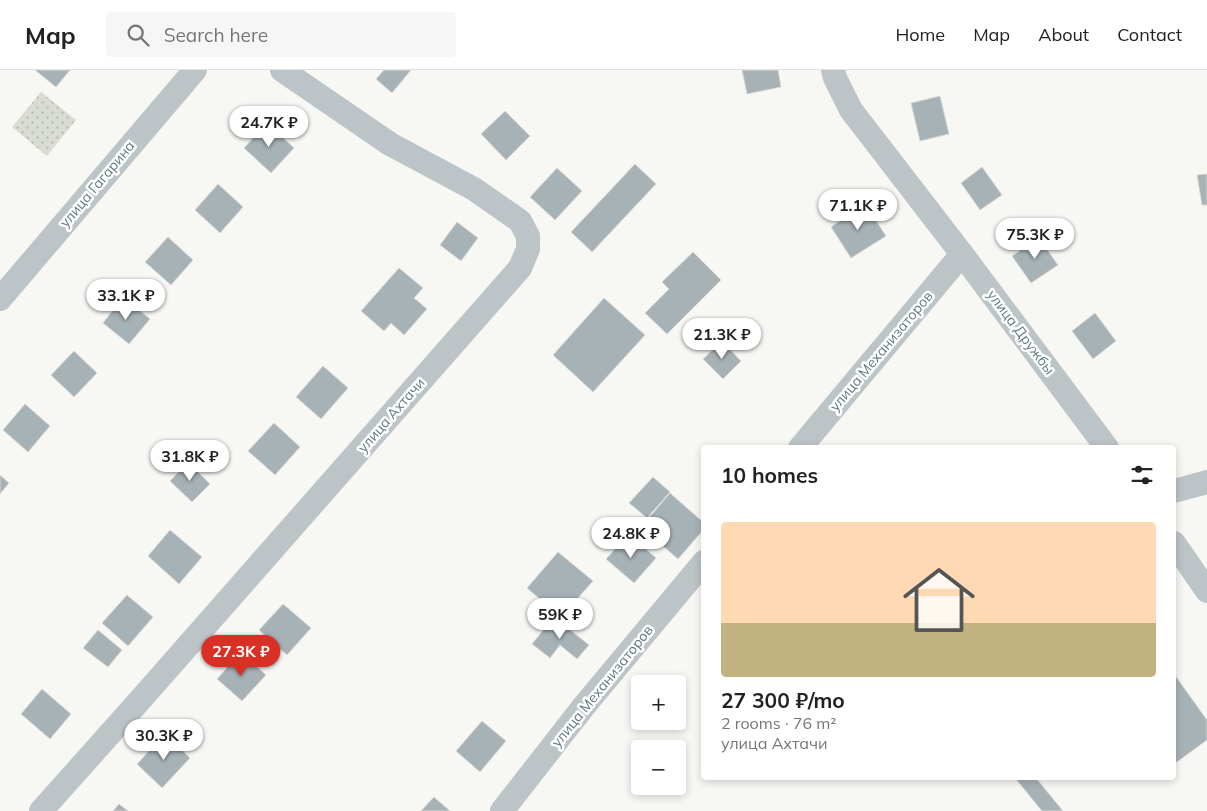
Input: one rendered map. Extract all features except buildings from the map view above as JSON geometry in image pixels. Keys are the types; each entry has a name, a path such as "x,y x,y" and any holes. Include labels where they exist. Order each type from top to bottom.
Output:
{"street":[{"name":"улица Гагарина","path":"0,299 194,70"},
{"name":"улица Ахтачи","path":"41,811 514,276 520,268 528,249 528,236 520,221 474,189 390,144 282,70"},
{"name":"улица Дружбы","path":"833,70 851,110 962,254 1105,445"},
{"name":"улица Механизаторов","path":"803,445 962,254"},
{"path":"1176,490 1207,482"},
{"path":"1176,546 1207,591"},
{"name":"улица Механизаторов","path":"502,811 584,706 701,566"}],"shaded area":[{"path":"41,92 76,120 47,156 12,127"}]}
